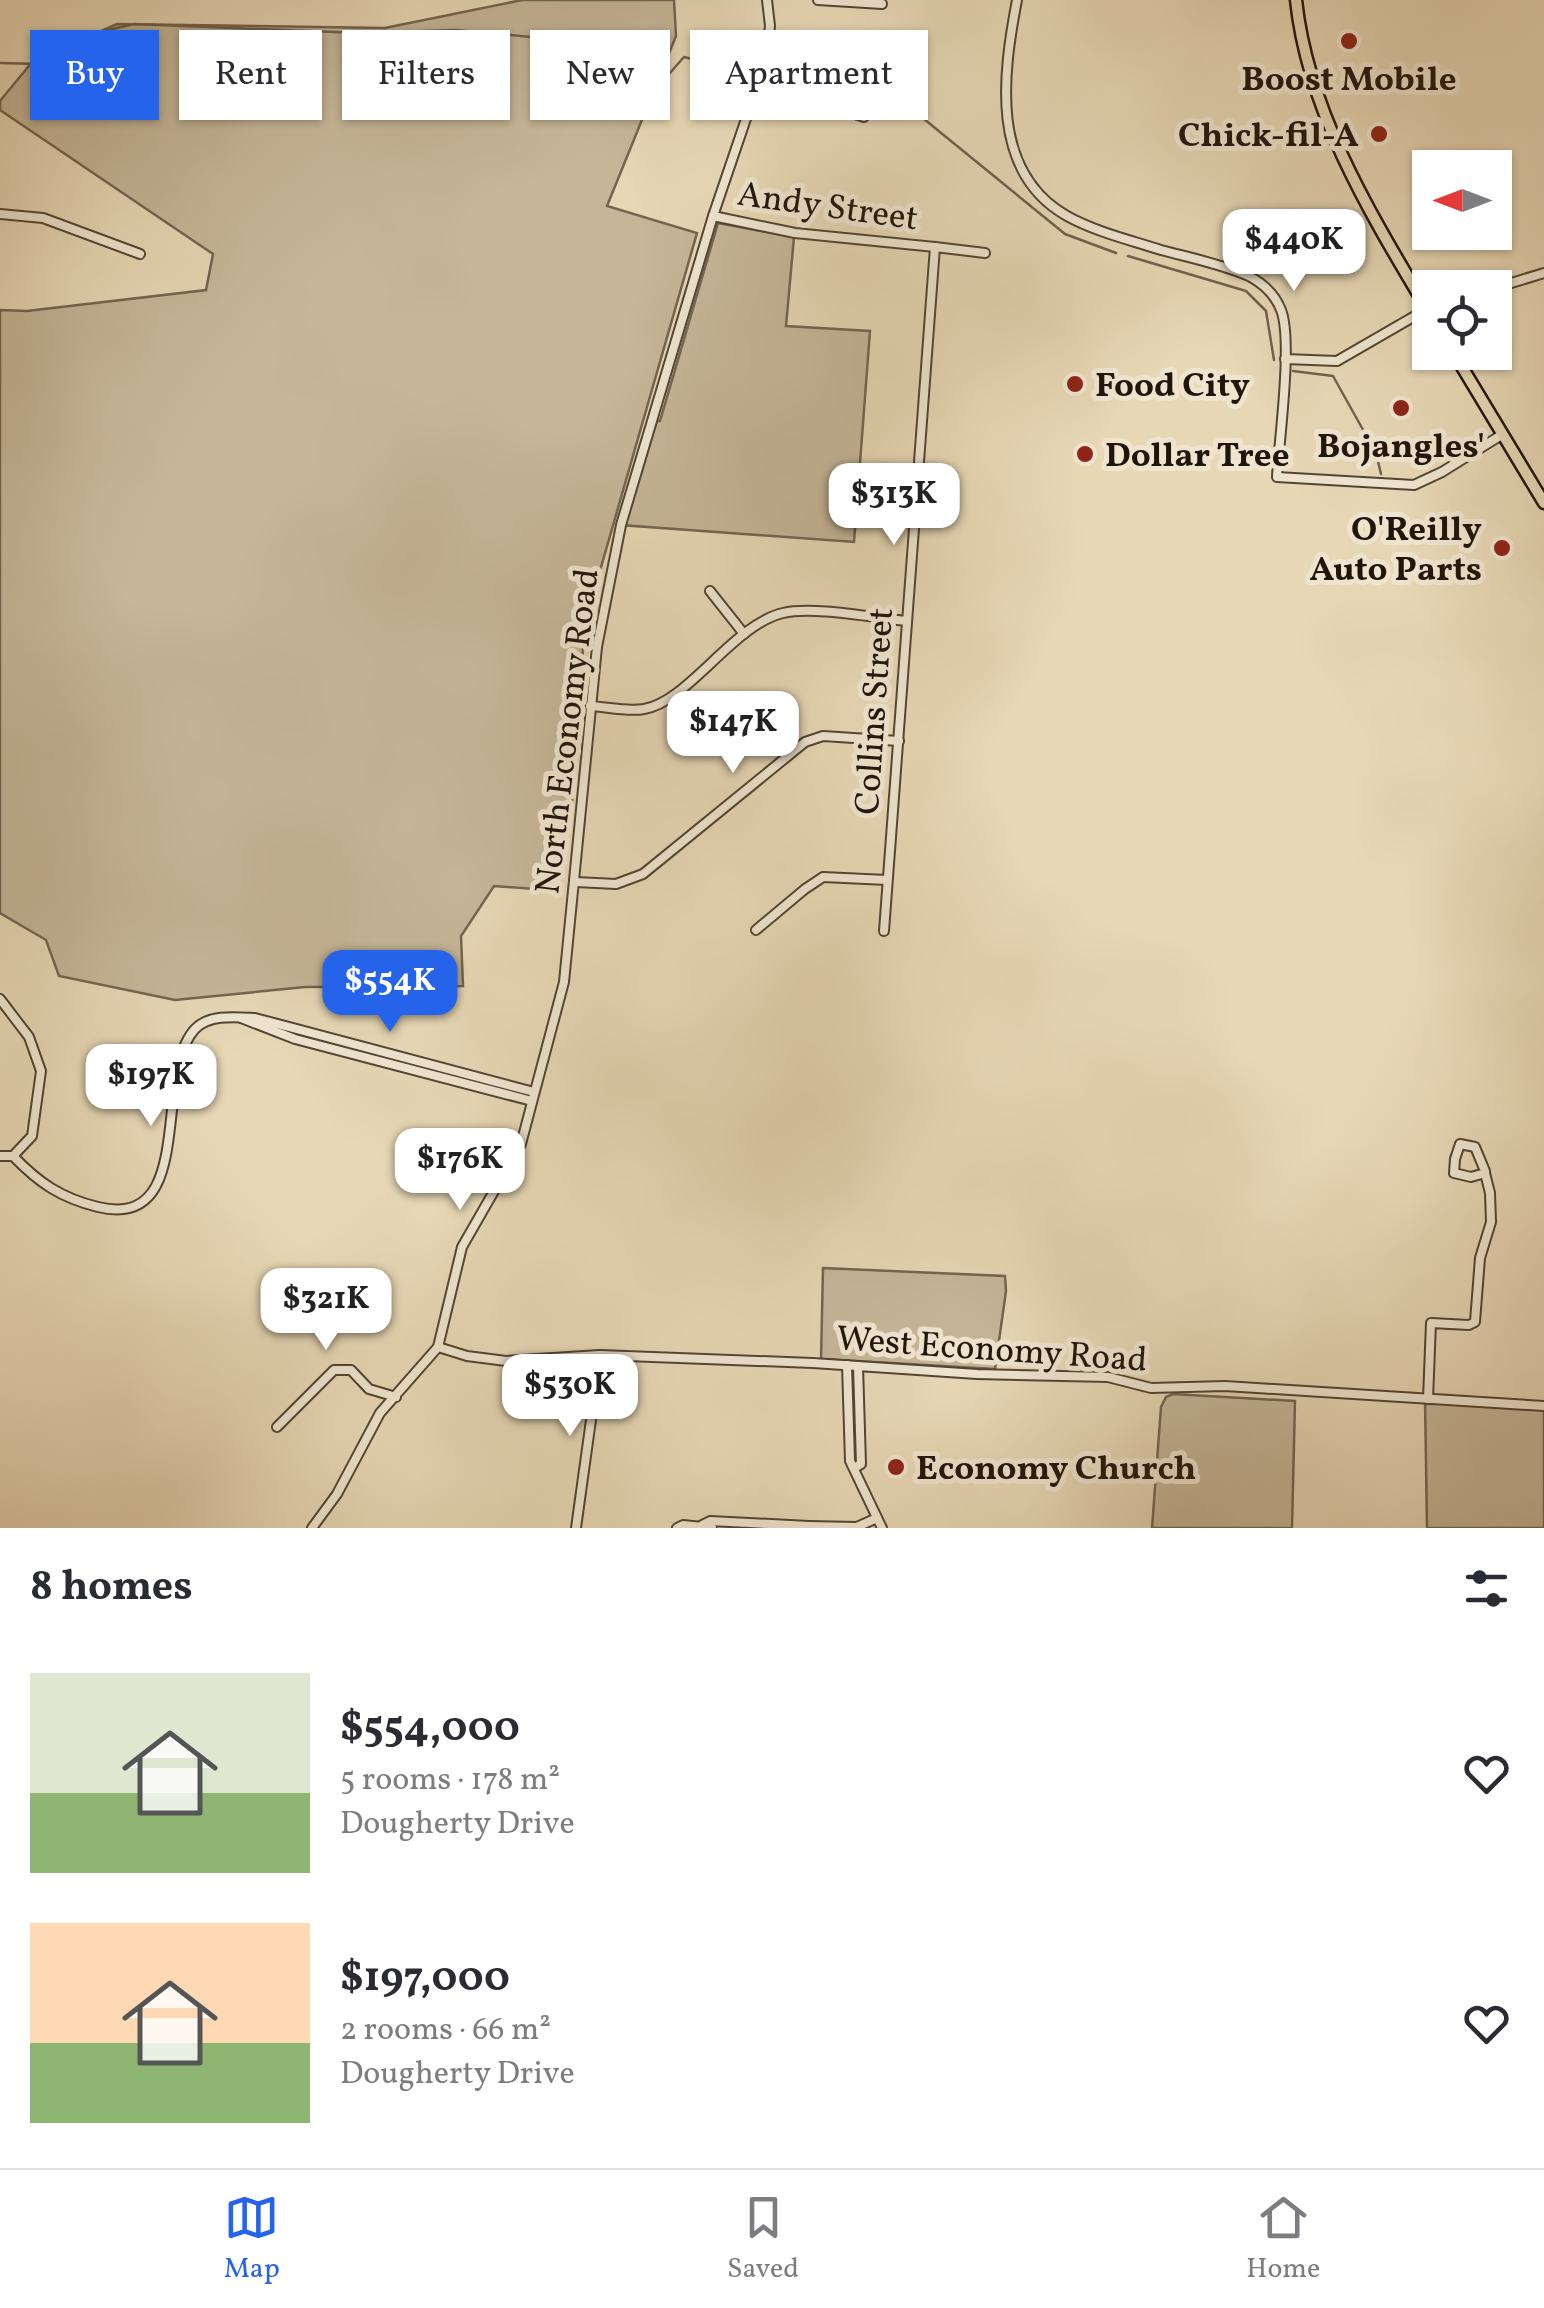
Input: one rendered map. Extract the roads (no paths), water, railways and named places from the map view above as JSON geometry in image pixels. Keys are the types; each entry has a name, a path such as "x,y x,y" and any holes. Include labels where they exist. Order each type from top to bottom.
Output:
{"main road":[{"path":"1296,0 1312,71 1332,132 1412,283"},
{"path":"1464,370 1544,503"}],"street":[{"name":"North Economy Road","path":"767,0 770,30"},
{"path":"818,0 882,4"},
{"path":"1017,0 1008,48 1007,114 1019,164 1033,185 1066,215 1084,224 1237,271 1262,283 1280,307 1285,359 1277,477 1414,485 1504,434"},
{"name":"North Economy Road","path":"438,1348 462,1247 520,1144 564,982 597,646 621,524 745,120"},
{"path":"0,214 43,218 140,254"},
{"name":"Andy Street","path":"713,216 795,232 935,248"},
{"path":"935,248 986,252"},
{"name":"Collins Street","path":"884,931 935,248"},
{"path":"1512,283 1544,273"},
{"path":"1285,359 1337,362 1412,321"},
{"path":"710,592 744,634"},
{"path":"590,706 640,710 659,704 744,634 767,618 786,612 907,622"},
{"path":"576,882 616,884 643,874 805,742 823,736 899,740"},
{"path":"756,930 823,877 887,880"},
{"path":"0,998 28,1037 41,1071 32,1136 13,1156"},
{"path":"0,1156 13,1156 40,1184 68,1200 110,1210 130,1209 150,1196 160,1180 168,1151 174,1074 180,1052 201,1023 219,1018 241,1018 273,1032 533,1097"},
{"path":"1428,1398 1431,1324 1470,1326 1477,1317 1480,1258 1490,1222 1486,1172 1475,1147 1460,1144 1454,1172 1471,1177 1486,1172"},
{"path":"312,1528 337,1494 380,1413 438,1348"},
{"name":"West Economy Road","path":"438,1348 506,1361 600,1355 847,1365 977,1374 1108,1377 1151,1388 1226,1386 1544,1406"},
{"path":"576,1528 600,1355"},
{"path":"847,1365 850,1462 882,1528"},
{"path":"856,1468 861,1464 858,1366"},
{"path":"278,1426 334,1370 351,1370 369,1389 396,1397"},
{"path":"677,1528 707,1527 710,1522 856,1527 877,1518"}],"waterway":[{"path":"0,63 41,64 87,35 134,24 358,33 456,30 531,37 575,58 612,83 662,82 684,57 690,58"},
{"path":"925,120 1065,234 1116,253"},
{"path":"1128,256 1246,291 1266,311 1274,360"},
{"path":"1293,371 1333,376 1376,453 1381,474"}],"place":[{"name":"Boost Mobile","path":"1349,41"},
{"name":"Chick-fil-A","path":"1379,134"},
{"name":"Food City","path":"1075,384"},
{"name":"Bojangles'","path":"1401,408"},
{"name":"Dollar Tree","path":"1085,454"},
{"name":"O'Reilly Auto Parts","path":"1502,548"},
{"name":"Economy Church","path":"896,1467"}]}
